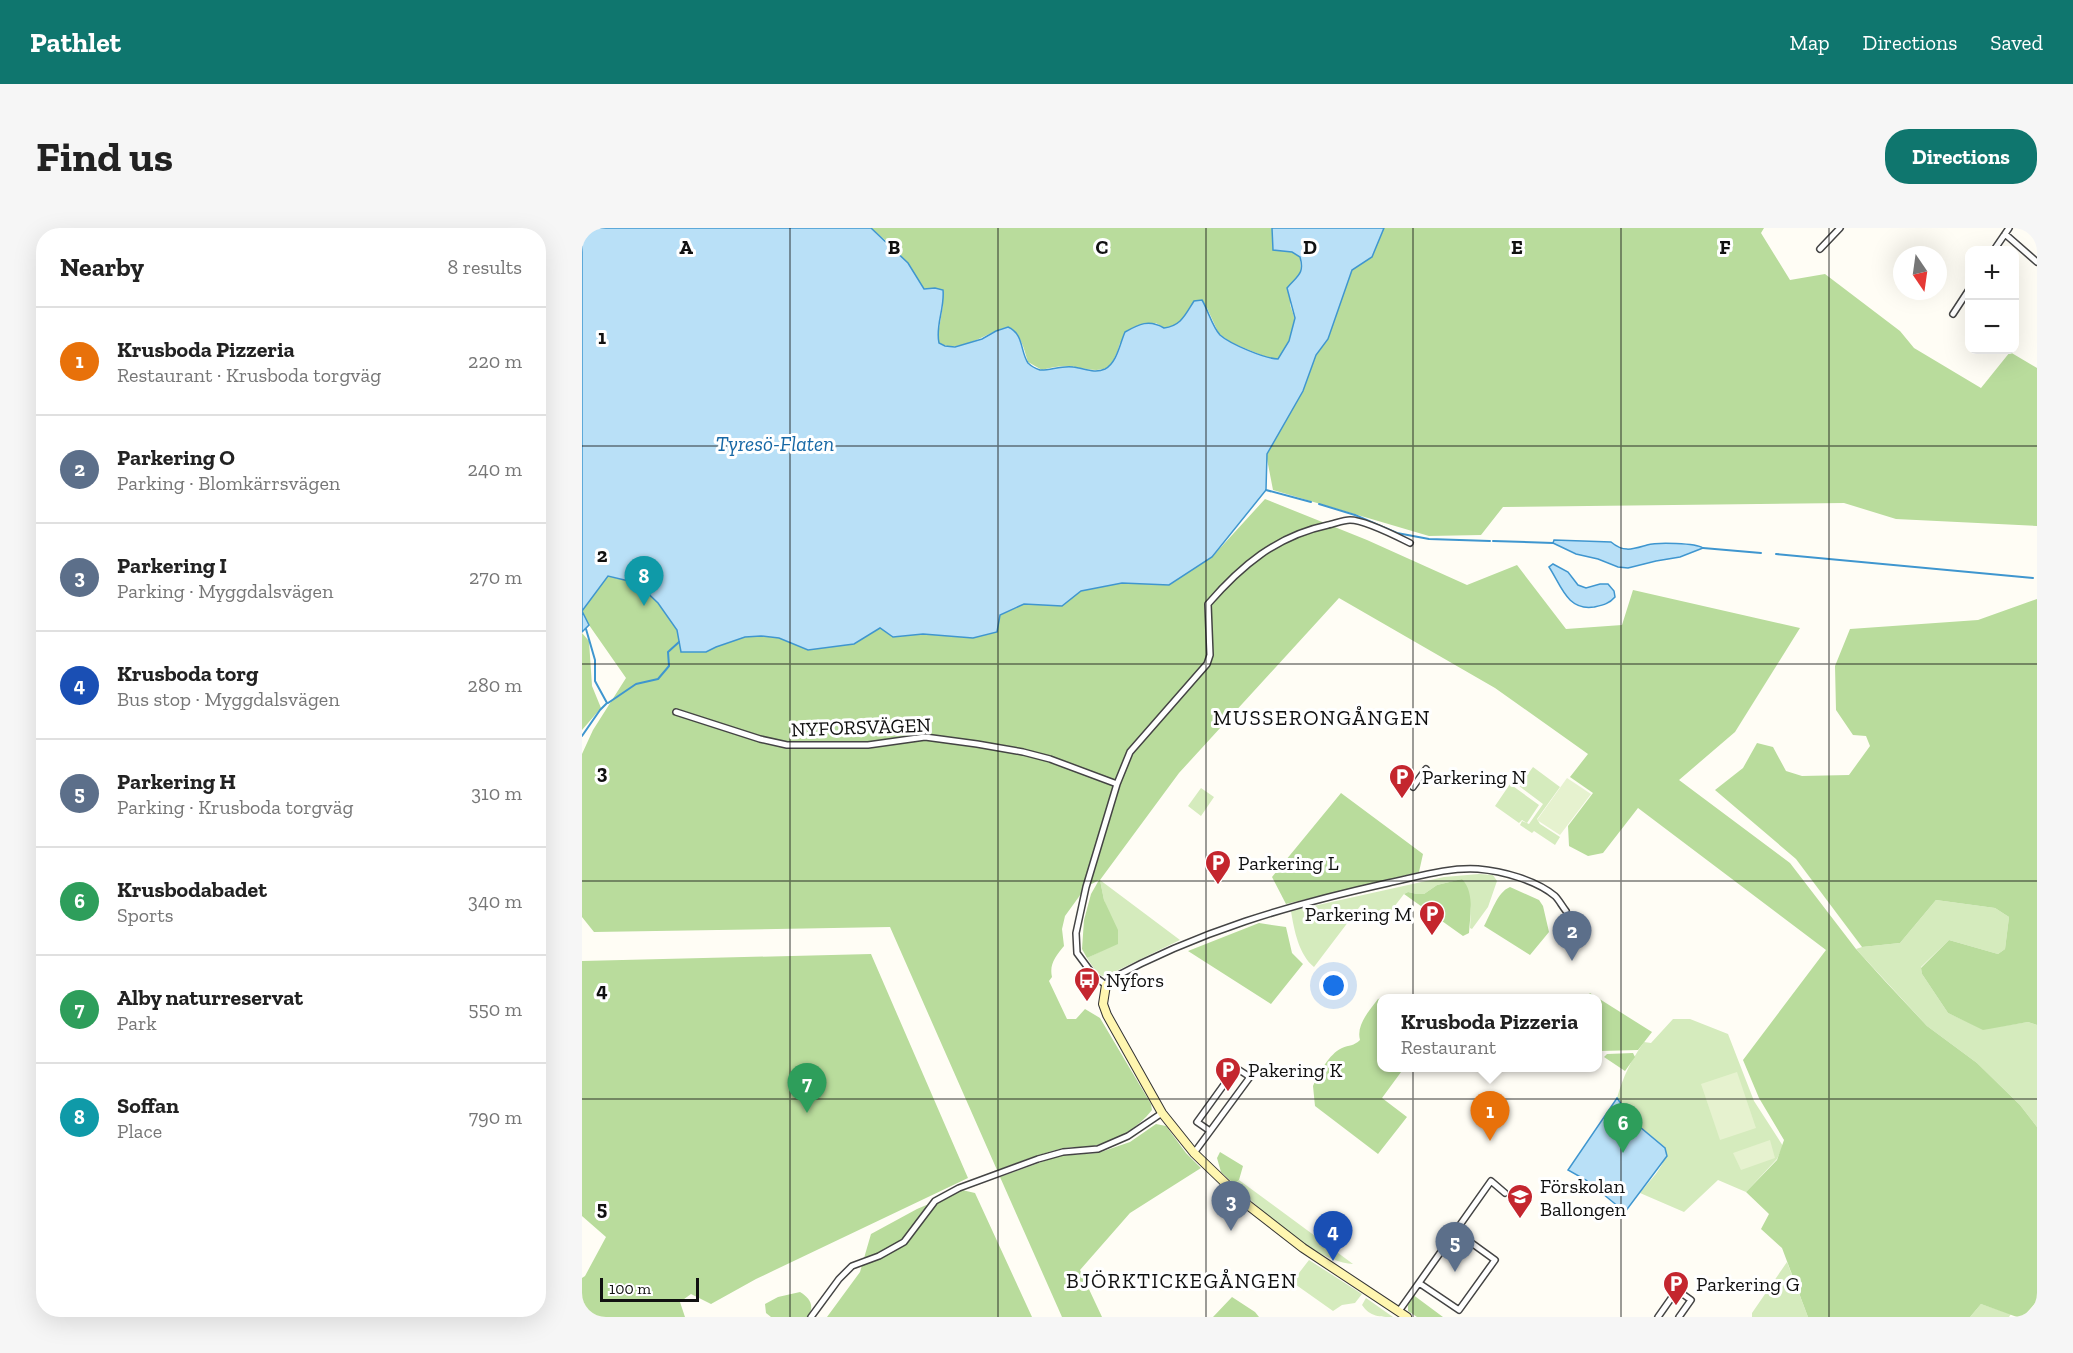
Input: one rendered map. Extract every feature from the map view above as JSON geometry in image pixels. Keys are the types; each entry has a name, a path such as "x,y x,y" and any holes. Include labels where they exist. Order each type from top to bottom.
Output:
{"street":[{"path":"1820,249 1840,228"},
{"path":"1997,246 2009,228"},
{"path":"2005,234 2037,262"},
{"path":"1953,314 1965,296"},
{"path":"1106,985 1094,976 1077,953 1076,923 1117,784 1130,752 1207,664 1210,655 1208,604 1257,556 1306,530 1351,520 1410,543"},
{"name":"NYFORSVÄGEN","path":"676,712 760,739 787,745 868,745 925,737 989,746 1050,759 1117,784"},
{"path":"1413,787 1426,769"},
{"path":"1407,1317 1285,1234 1249,1206 1194,1153 1162,1113 1107,1015 1103,1004 1106,985 1109,980 1176,946 1263,914 1373,886 1445,872 1476,869 1519,878 1554,896 1566,911"},
{"path":"1194,1153 1250,1077 1236,1068 1197,1122 1210,1131"},
{"path":"811,1317 852,1266 879,1256 904,1242 935,1201 959,1188 1038,1159 1063,1152 1098,1149 1128,1136 1162,1113"},
{"path":"1399,1311 1491,1181 1505,1193"},
{"path":"1419,1283 1459,1310 1495,1260 1455,1231"},
{"path":"1658,1317 1677,1290 1691,1300 1678,1317"}],"green space":[{"path":"871,228 1272,228 1273,250 1292,252 1300,257 1301,273 1294,282 1290,298 1294,318 1292,331 1282,356 1278,360 1271,359 1232,343 1219,334 1207,308 1194,301 1175,325 1164,328 1156,323 1120,343 1113,361 1105,368 1093,370 1062,366 1042,370 1028,362 1020,339 1011,328 1006,327 959,346 939,343 938,335 943,305 930,288 923,289 885,240"},
{"path":"1384,228 1764,228 1761,233 1790,280 1825,274 1900,331 1914,348 1981,388 2008,354 2013,354 2037,368 2037,526 1896,519 1844,503 1503,507 1481,535 1429,536 1273,490 1266,454 1303,391 1316,355 1328,339 1352,270 1372,257"},
{"path":"1265,499 1367,540 1467,585 1517,565 1566,629 1622,625 1633,590 1800,628 1735,732 1679,780 1790,863 1856,949 1927,1026 1977,1063 2020,1105 2037,1127 2037,1301 2023,1317 1981,1304 1970,1317 1808,1317 1782,1248 1761,1229 1769,1214 1746,1192 1777,1160 1784,1140 1759,1098 1743,1060 1826,950 1638,808 1603,853 1588,856 1569,846 1568,826 1593,793 1570,777 1588,754 1495,688 1339,598 1179,773 1100,880 1104,900 1118,930 1118,944 1087,958 1082,949 1084,920 1091,894 1099,880 1086,887 1065,916 1062,929 1064,946 1054,960 1051,968 1052,977 1049,981 1067,1019 1076,1019 1085,1009 1100,1018 1151,1104 1152,1110 1140,1122 1112,1140 1093,1146 1055,1150 997,1170 890,927 594,932 582,917 582,754 593,730 626,678 589,625 582,611 607,576 637,583 658,603 677,630 706,652 745,637 761,636 779,638 808,650 854,644 880,628 893,637 923,634 973,638 1000,615 1024,604 1062,605 1081,591 1122,583 1169,585 1212,557"},
{"path":"2037,599 2037,1025 2028,1022 1983,1030 1948,1013 1922,974 1921,968 1949,940 1998,954 2005,949 2009,917 1995,908 1936,900 1900,943 1862,947 1796,859 1715,790 1743,768 1757,743 1773,747 1786,771 1802,776 1849,775 1870,746 1866,736 1853,735 1836,710 1835,666 1850,629 1978,620"},
{"path":"582,633 589,641 592,686 601,708 582,730"},
{"path":"1533,767 1560,787 1537,819 1540,824 1560,837 1555,845 1520,825 1522,821 1529,824 1543,804 1519,786"},
{"path":"1567,778 1591,794 1560,835 1537,820"},
{"path":"1510,784 1539,805 1527,823 1522,820 1519,823 1495,806"},
{"path":"1201,788 1214,797 1201,816 1188,806"},
{"path":"1341,793 1423,854 1419,872 1286,904 1272,877"},
{"path":"1493,875 1497,881 1488,907 1472,929 1470,928 1471,908 1462,879 1437,885 1424,894 1408,892 1404,894 1384,920 1361,905 1314,967 1304,956 1291,911 1444,877"},
{"path":"1462,879 1469,891 1471,904 1469,933 1463,936 1404,894 1408,892 1424,894 1437,885"},
{"path":"1100,880 1180,940 1108,975 1102,976 1097,973 1087,958 1118,943"},
{"path":"1510,887 1539,900 1543,906 1549,932 1530,955 1484,926 1498,898"},
{"path":"1936,900 1995,908 2009,917 2005,949 1998,954 1949,940 1921,967 1922,974 1948,1013 1983,1029 2028,1022 2037,1025 2037,1127 2020,1105 1977,1063 1927,1026 1856,949 1900,943"},
{"path":"1259,923 1286,927 1292,953 1303,964 1271,1004 1188,951"},
{"path":"871,954 968,1178 756,1279 711,1304 691,1294 680,1302 685,1317 582,1317 582,1278 606,1237 582,1216 582,961"},
{"path":"1377,1000 1377,1072 1401,1072 1382,1098 1407,1117 1378,1154 1315,1106 1313,1086 1321,1070 1337,1051 1360,1040 1359,1034 1364,1018"},
{"path":"1602,1001 1652,1032 1638,1050 1602,1051"},
{"path":"1673,1019 1690,1019 1728,1034 1754,1101 1783,1146 1777,1159 1746,1192 1718,1180 1684,1212 1640,1193 1661,1166 1665,1147 1634,1122 1617,1098 1628,1069 1644,1042 1651,1043"},
{"path":"1633,1053 1635,1057 1625,1071 1604,1057 1607,1054"},
{"path":"1737,1072 1756,1128 1720,1140 1701,1084"},
{"path":"1156,1124 1166,1126 1186,1153 1201,1168 1130,1213 1080,1270 1102,1317 1062,1317 1000,1177 1058,1156 1098,1153 1130,1142"},
{"path":"1770,1140 1775,1158 1741,1170 1733,1153"},
{"path":"1220,1152 1243,1166 1239,1180 1234,1184 1221,1172 1217,1158"},
{"path":"1239,1180 1353,1264 1321,1254 1289,1233 1234,1184"},
{"path":"962,1190 975,1193 1032,1317 827,1317 860,1272 871,1234 917,1209"},
{"path":"1309,1260 1362,1294 1355,1303 1342,1305 1333,1311 1292,1282"},
{"path":"1787,1262 1808,1317 1752,1317 1752,1313"},
{"path":"800,1292 811,1306 808,1317 771,1317 766,1313 765,1304 778,1297"},
{"path":"1412,1294 1443,1317 1417,1317 1408,1311"},
{"path":"1232,1297 1255,1312 1259,1317 1213,1317"},
{"path":"1366,1298 1393,1317 1368,1312 1362,1305"},
{"path":"1981,1304 2011,1314 2009,1317 1970,1317"}],"water":[{"name":"Tyresö-Flaten","path":"582,228 871,228 908,263 924,289 943,290 938,330 939,343 955,347 982,339 1008,327 1017,334 1028,363 1040,370 1069,367 1097,371 1105,369 1112,362 1125,332 1149,323 1164,328 1175,325 1194,301 1202,300 1220,335 1248,350 1265,357 1278,359 1289,341 1295,318 1287,288 1301,271 1301,263 1300,257 1292,252 1273,250 1272,228 1384,228 1372,257 1352,270 1328,339 1316,355 1303,391 1267,454 1266,490 1212,557 1169,585 1122,583 1081,591 1062,606 1024,604 1000,615 997,632 973,638 923,634 893,637 880,628 854,644 808,650 779,638 761,636 745,637 706,652 681,652 677,630 658,603 637,583 608,576 582,611"},
{"path":"1554,540 1611,542 1620,548 1629,549 1667,543 1703,548 1680,557 1628,568 1576,554 1553,543"},
{"path":"1553,564 1568,572 1578,585 1586,588 1608,584 1614,591 1615,597 1608,603 1594,607 1577,605 1561,589 1549,567"},
{"path":"582,611 589,625 582,632"},
{"path":"1617,1098 1634,1122 1665,1148 1667,1156 1625,1212 1586,1180 1568,1170"}],"waterway":[{"path":"1266,490 1311,502"},
{"path":"1319,504 1355,515 1397,533 1429,539 1490,541"},
{"path":"1493,541 1553,543"},
{"path":"1703,548 1761,553"},
{"path":"1776,554 2033,578"},
{"path":"582,736 607,703 595,681 595,660 586,629"},
{"path":"608,703 636,684 658,679 669,666 668,652 679,642"}],"place":[{"name":"Soffan","path":"644,606"},
{"name":"Parkering N","path":"1402,800"},
{"name":"Parkering L","path":"1218,886"},
{"name":"Parkering M","path":"1432,937"},
{"name":"Parkering O","path":"1572,961"},
{"name":"Nyfors","path":"1087,1003"},
{"name":"Pakering K","path":"1228,1093"},
{"name":"Alby naturreservat","path":"807,1113"},
{"name":"Krusboda Pizzeria","path":"1490,1141"},
{"name":"Krusbodabadet","path":"1623,1153"},
{"name":"Förskolan Ballongen","path":"1520,1220"},
{"name":"Parkering I","path":"1231,1231"},
{"name":"Krusboda torg","path":"1333,1261"},
{"name":"Parkering H","path":"1455,1272"},
{"name":"Parkering G","path":"1676,1307"}],"district":[{"name":"MUSSERONGÅNGEN","path":"1322,718"},
{"name":"BJÖRKTICKEGÅNGEN","path":"1182,1281"}]}
